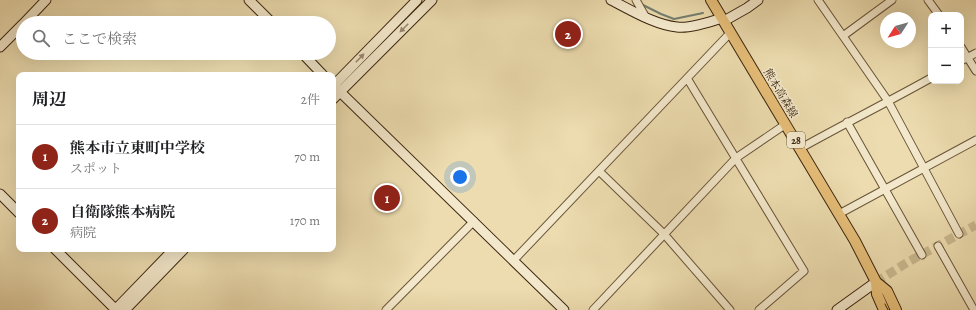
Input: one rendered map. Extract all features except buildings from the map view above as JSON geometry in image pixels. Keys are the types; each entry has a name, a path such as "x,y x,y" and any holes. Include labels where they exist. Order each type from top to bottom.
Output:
{"main road":[{"name":"熊本高森線","path":"711,0 801,148 855,241 876,282 877,294 884,310"},
{"name":"熊本高森線","path":"876,282 887,290 896,310"}],"street":[{"path":"30,16 46,0"},
{"path":"249,0 265,16"},
{"path":"336,86 417,0"},
{"path":"336,86 432,0"},
{"path":"611,0 643,13 661,24 678,28 723,19 747,8 758,0"},
{"path":"636,0 643,13"},
{"path":"818,0 888,101 959,234"},
{"path":"843,36 892,0"},
{"path":"928,0 937,12"},
{"path":"0,47 16,30"},
{"path":"514,260 731,32"},
{"path":"962,48 976,71"},
{"path":"964,59 976,53"},
{"path":"309,60 321,72"},
{"path":"687,78 804,271 759,310"},
{"path":"801,148 846,122 928,80"},
{"path":"336,88 564,310"},
{"path":"846,122 886,189 922,255"},
{"path":"593,310 736,158 786,124"},
{"path":"839,214 976,140"},
{"path":"599,171 664,234 730,310"},
{"path":"0,194 16,210"},
{"path":"386,310 474,221"},
{"path":"938,246 974,310"},
{"path":"58,252 118,310"},
{"path":"118,310 171,252"},
{"path":"118,310 181,252"},
{"path":"837,310 876,282"}],"waterway":[{"path":"641,4 674,19 703,13"}],"tunnel":[{"path":"876,282 908,262 976,225"}],"tram line":[{"path":"885,304 888,310"}],"place":[{"name":"自衛隊熊本病院","path":"568,34"},
{"name":"熊本市立東町中学校","path":"387,198"}]}
